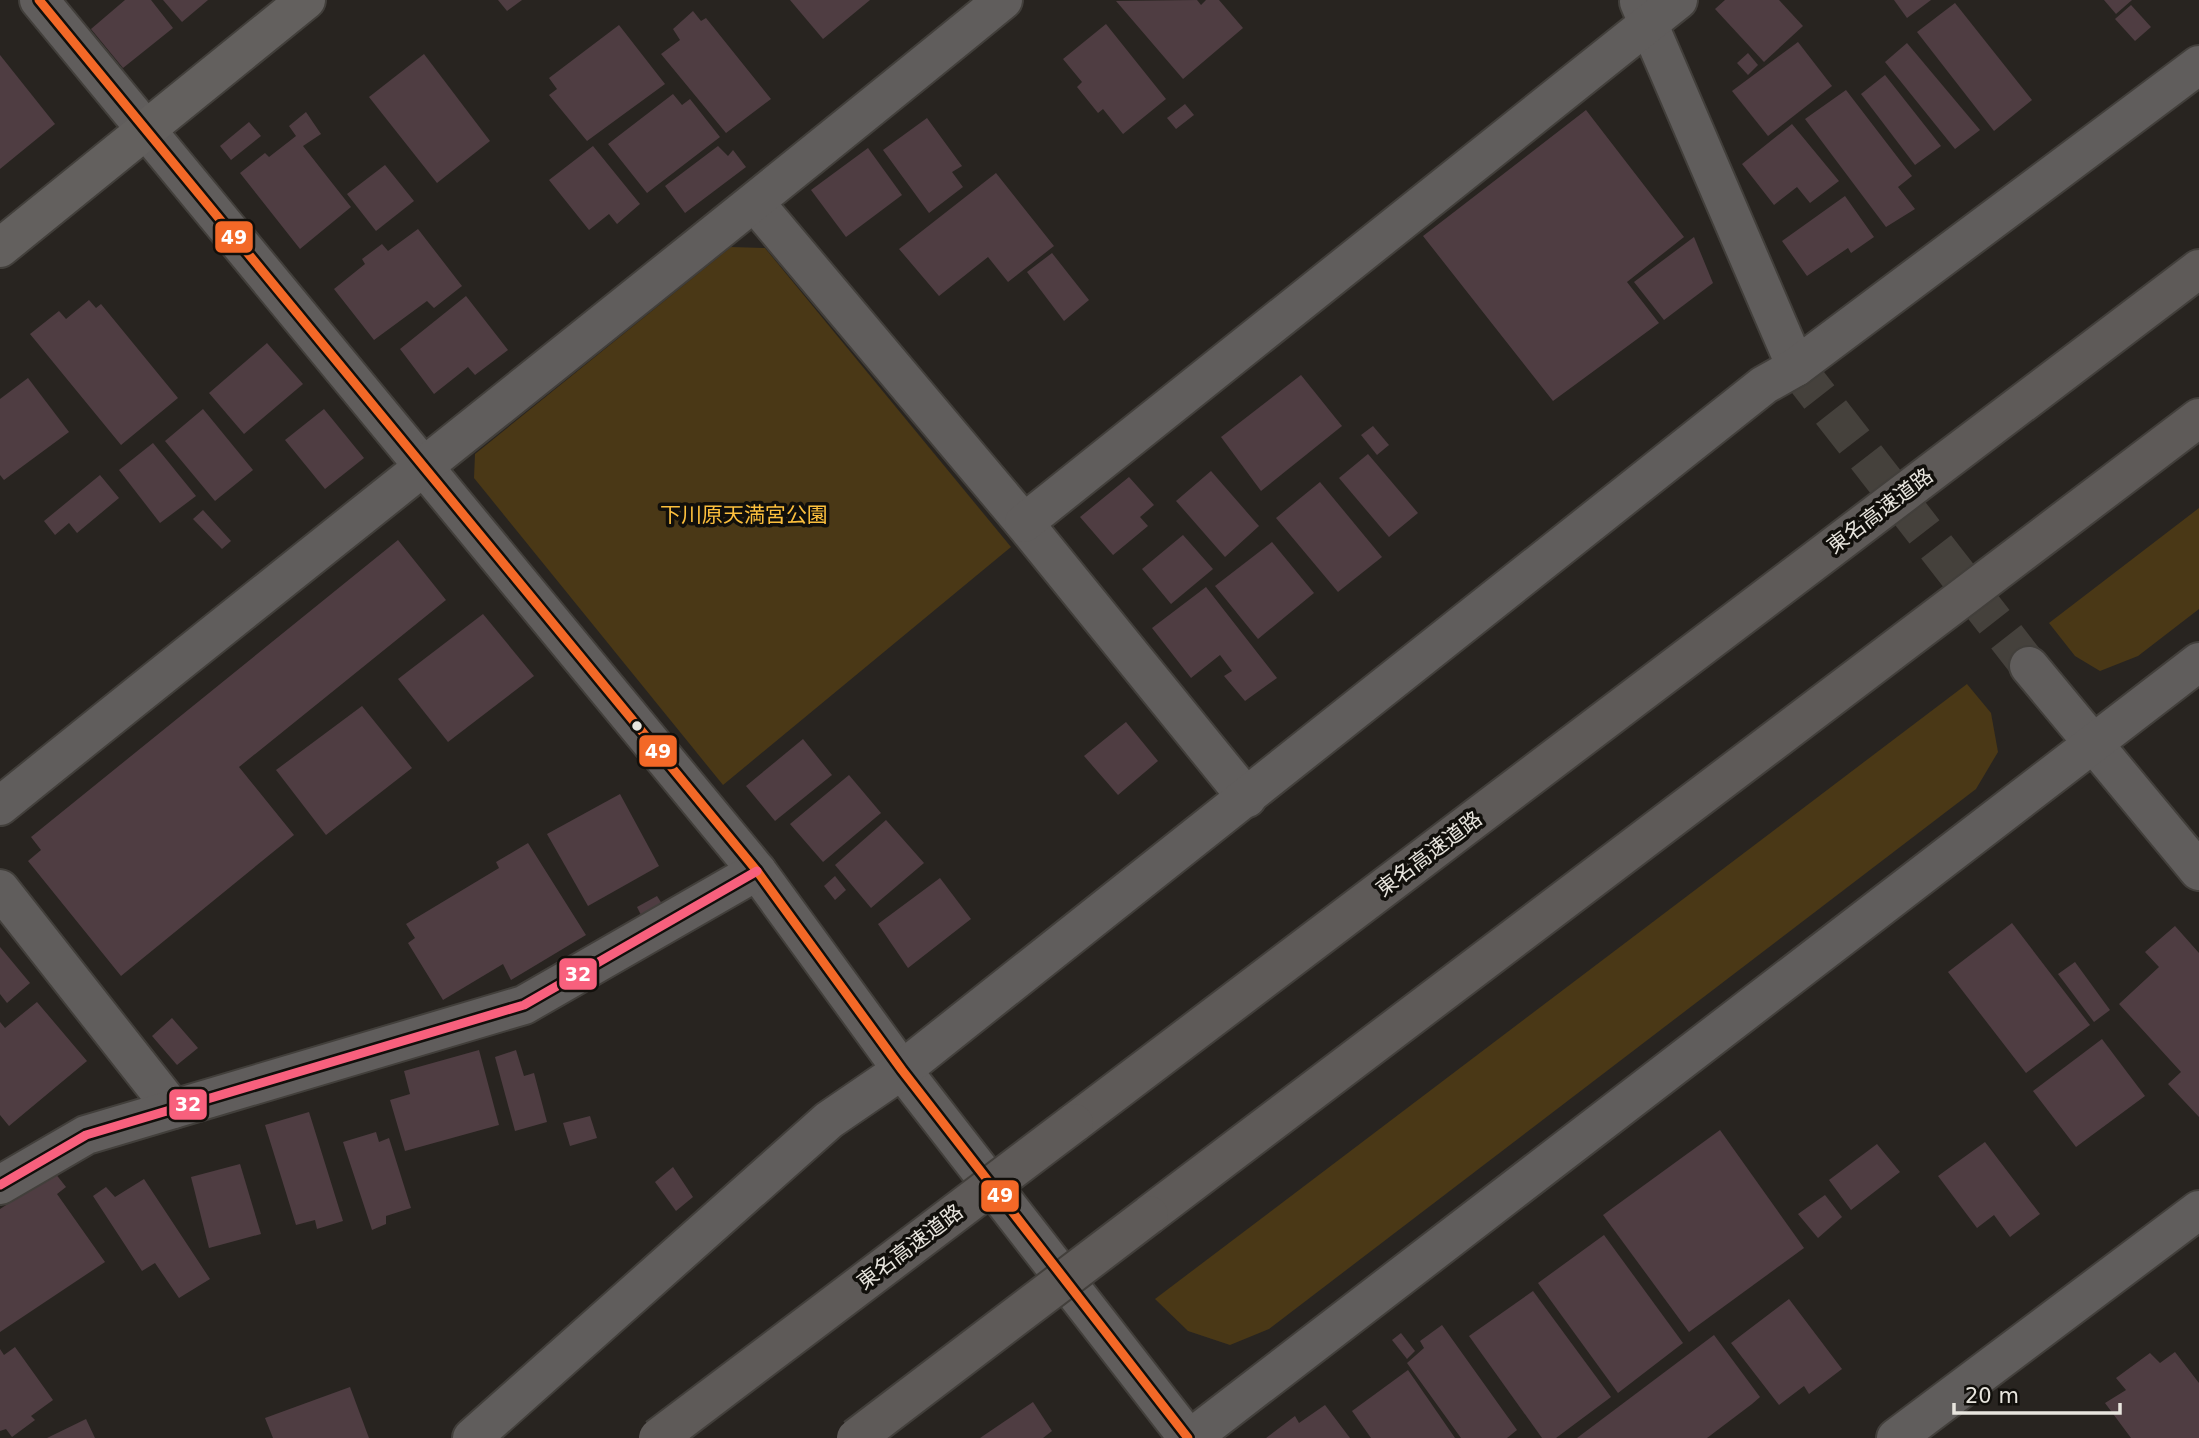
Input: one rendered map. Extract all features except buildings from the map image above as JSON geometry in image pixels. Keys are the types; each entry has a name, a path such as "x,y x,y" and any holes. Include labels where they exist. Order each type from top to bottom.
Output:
{"highway":[{"name":"東名高速道路","path":"658,1438 2199,269"},
{"path":"856,1438 2199,418"}],"street":[{"path":"39,0 757,871 902,1070 1190,1438 2199,662"},
{"path":"0,248 306,0"},
{"path":"0,806 422,465 755,202 1003,0"},
{"path":"1024,523 1643,12 1678,0"},
{"path":"1643,12 1796,367"},
{"path":"472,1438 829,1120 902,1070 1763,385 1796,367 2199,65"},
{"path":"755,202 1024,523 1247,797"},
{"path":"2029,666 2199,871"},
{"path":"0,1185 86,1135 524,1005 757,871"},
{"path":"0,889 173,1109"},
{"path":"1896,1438 2199,1210"}],"green space":[{"name":"下川原天満宮公園","path":"731,247 765,248 1011,547 723,785 474,478 475,454"},
{"path":"2199,508 2199,609 2138,656 2100,671 2075,656 2049,623"},
{"path":"1967,684 1991,713 1998,752 1976,789 1269,1329 1230,1345 1188,1331 1155,1299"}],"tunnel":[{"path":"1796,367 2029,666"}],"transit line":[{"name":"49","path":"39,0 757,871 902,1070 1188,1438"},
{"name":"32","path":"0,1185 86,1135 524,1005 757,871"}]}
